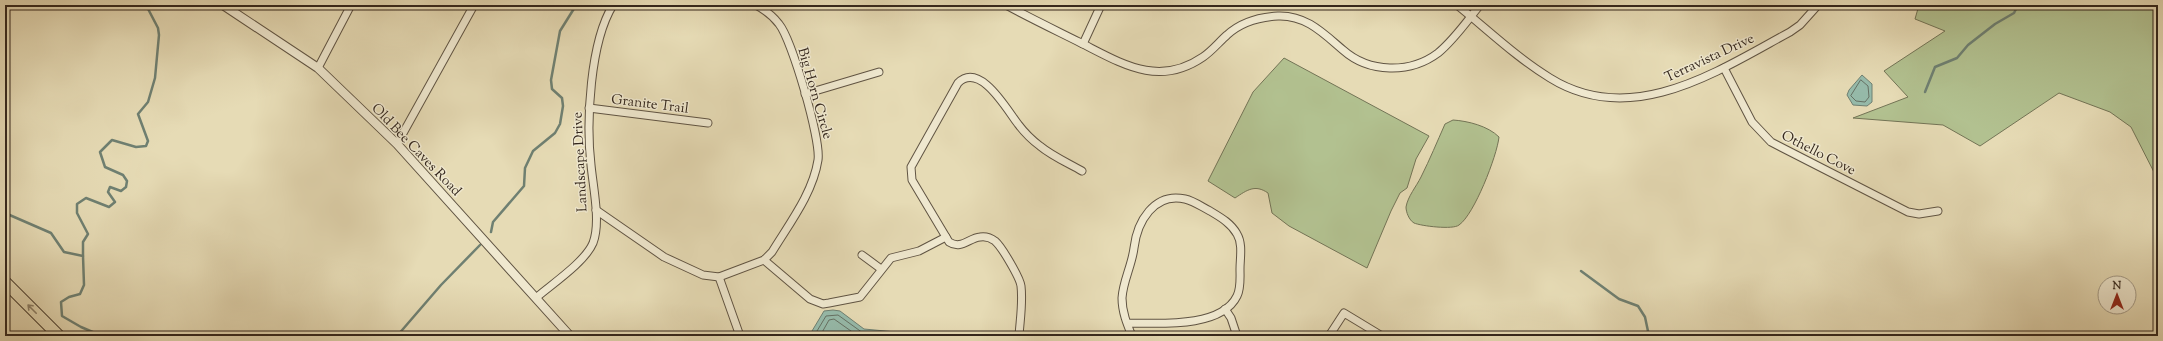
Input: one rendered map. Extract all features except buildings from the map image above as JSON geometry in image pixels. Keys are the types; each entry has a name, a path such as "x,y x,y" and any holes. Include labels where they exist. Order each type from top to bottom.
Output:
{"main road":[{"path":"5,282 59,336"}],"street":[{"name":"Old Bee Caves Road","path":"223,5 318,68 397,144 537,297 570,336"},
{"path":"318,68 351,5"},
{"path":"397,144 474,5"},
{"name":"Landscape Drive","path":"537,297 583,258 590,249 594,237 596,210 588,138 588,108 604,23 613,5"},
{"name":"Big Horn Circle","path":"756,5 772,16 785,33 817,136 818,161 811,184 772,252 764,260"},
{"path":"1006,5 1122,64 1144,70 1170,71 1182,68 1204,57 1237,27 1262,18 1279,16 1291,17 1310,24 1324,33 1344,51 1364,63 1387,68 1398,68 1420,62 1439,52 1480,5"},
{"path":"1083,44 1102,5"},
{"name":"Terravista Drive","path":"1457,5 1551,79 1593,94 1629,98 1647,96 1685,86 1724,68 1790,32 1804,21 1818,5"},
{"name":"Othello Cove","path":"1724,68 1752,122 1771,142 1908,212 1919,214 1938,211"},
{"path":"805,94 880,72"},
{"path":"1019,336 1020,283 997,243 990,238 982,237 963,244 954,245 946,237 912,180 910,172 949,98 958,83 965,78 974,78 982,81 1008,108 1018,124 1040,146 1082,171"},
{"name":"Granite Trail","path":"588,108 708,123"},
{"path":"1127,323 1185,323 1214,315 1225,309 1234,301 1239,288 1241,248 1237,234 1226,220 1195,202 1184,199 1167,199 1154,205 1138,228 1133,255 1123,291 1124,313 1127,323 1132,336"},
{"path":"596,210 664,257 704,275 719,277 764,260 810,299 823,304 860,297 881,269 896,255 919,251 946,237"},
{"path":"862,255 881,269"},
{"path":"719,277 740,336"},
{"path":"1225,309 1231,318 1237,336"},
{"path":"1329,336 1344,313 1382,336"}],"shaded area":[{"path":"1919,5 2158,5 2158,180 2131,127 2110,112 2059,93 1980,146 1943,125 1853,118 1908,97 1884,71 1945,31 1915,19"},
{"path":"1284,58 1429,136 1416,159 1407,188 1400,193 1391,211 1367,268 1289,226 1272,213 1268,193 1263,190 1251,189 1235,198 1208,181 1253,92"},
{"path":"1453,120 1478,125 1499,137 1489,171 1478,198 1465,219 1459,225 1444,227 1414,223 1409,218 1406,207 1408,199 1419,181 1445,124"}],"water":[{"path":"1862,75 1872,84 1872,102 1867,106 1853,105 1847,95 1849,90"},
{"path":"824,311 840,311 864,329 896,332 896,336 809,336"}],"waterway":[{"path":"83,256 83,242 88,234 77,213 77,204 86,198 109,207 115,202 108,192 110,187 121,191 126,187 127,181 123,175 105,167 100,152 112,140 136,147 146,146 148,141 138,114 148,102 155,78 159,35 158,28 146,5"},
{"path":"491,232 493,222 524,186 525,168 533,151 555,133 560,124 563,106 562,98 552,89 551,80 560,31 575,7 587,5"},
{"path":"1925,92 1935,67 1957,58 1968,45 1995,24 2014,13 2018,5"},
{"path":"5,213 51,233 64,252 83,256 84,285 80,294 69,297 61,302 62,316 81,327 102,336"},
{"path":"397,336 441,285 480,245"},
{"path":"1581,271 1619,299 1638,306 1645,317 1649,336"}]}
